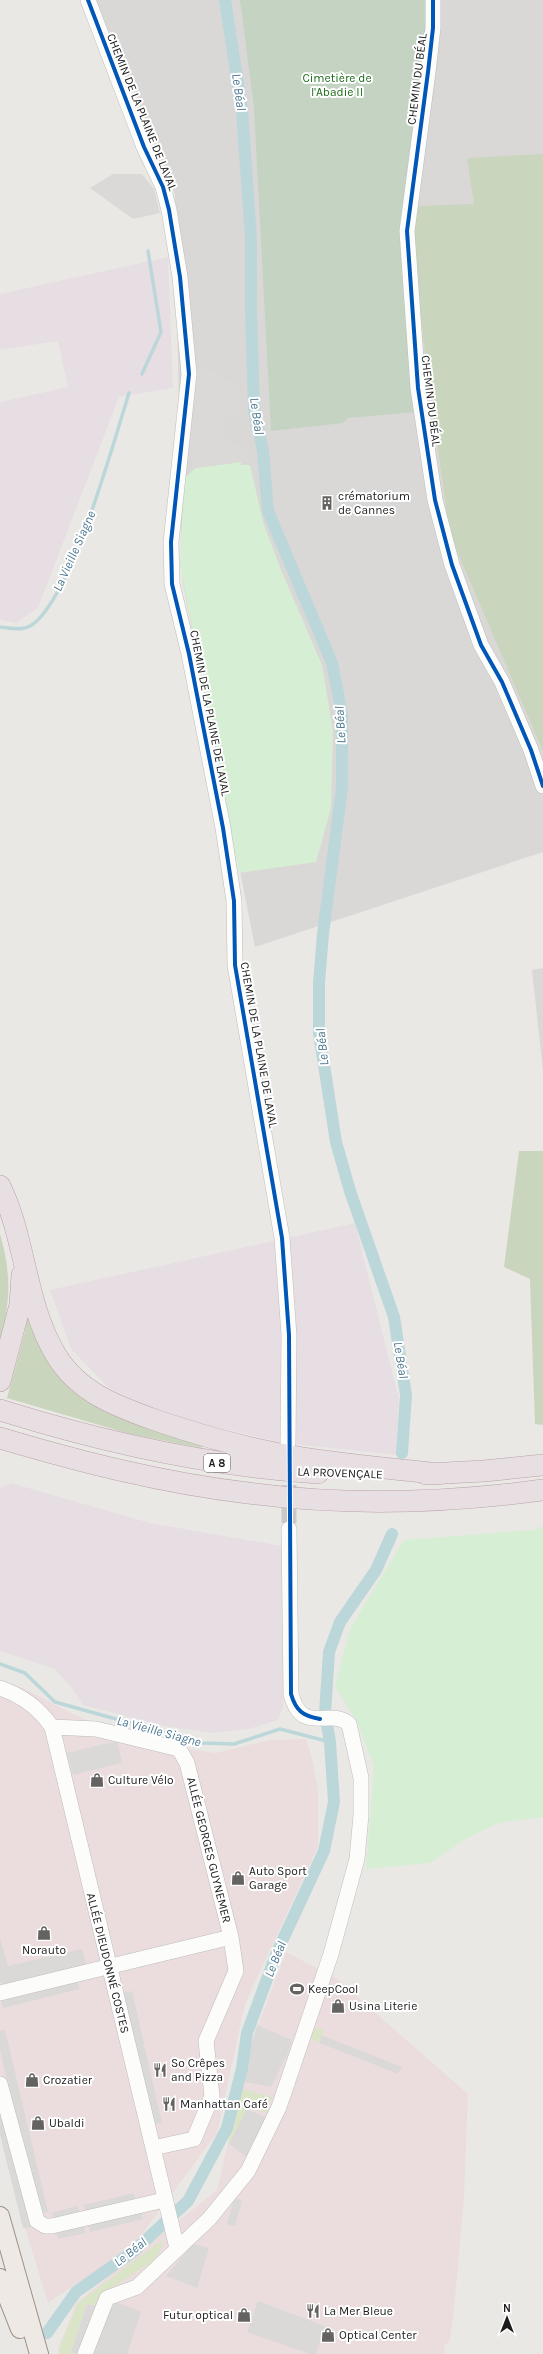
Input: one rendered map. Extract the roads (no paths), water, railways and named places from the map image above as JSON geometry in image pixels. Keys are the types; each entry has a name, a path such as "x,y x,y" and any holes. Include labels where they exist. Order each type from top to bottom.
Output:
{"highway":[{"path":"0,1186 10,1208 41,1324 56,1355 75,1380 103,1399 172,1426 242,1446 305,1458 440,1474"},
{"path":"0,1213 14,1267 15,1296 13,1336"},
{"path":"0,1381 13,1336 22,1295 21,1251"},
{"name":"LA PROVENÇALE","path":"0,1410 102,1440 213,1462 331,1474 440,1474 543,1465"},
{"name":"A 8","path":"0,1438 134,1473 248,1494 311,1499 373,1501 445,1500 543,1490"},
{"path":"0,1451 76,1466 134,1473"}],"main road":[{"path":"0,2216 38,2354"},
{"path":"0,2278 17,2317 27,2354"}],"street":[{"name":"CHEMIN DE LA PLAINE DE LAVAL","path":"88,0 144,147 163,187 169,210 180,278 189,374 172,542 172,584 188,649 223,828 234,902 235,965 282,1238 289,1335 288,1444"},
{"name":"CHEMIN DU BÉAL","path":"433,0 433,28 428,80 416,155 407,230 418,388 435,500 452,565 481,645 502,682 531,750 543,786"},
{"path":"85,2354 107,2298 137,2287 175,2242 209,2219 248,2171 279,2107 331,1954 357,1858 361,1815 361,1778 351,1730 345,1720 320,1719 300,1714 294,1704 291,1694 289,1529"},
{"path":"0,1688 20,1695 46,1718 52,1727"},
{"name":"ALLÉE GEORGES GUYNEMER","path":"52,1727 96,1729 179,1749 187,1762 231,1937 236,1971 206,2041 212,2096 194,2139 153,2148"},
{"name":"ALLÉE DIEUDONNÉ COSTES","path":"52,1727 175,2242"},
{"path":"0,1993 109,1968 231,1937"},
{"path":"0,2084 37,2221 45,2226 52,2226 166,2206"}],"waterway":[{"name":"Le Béal","path":"225,0 242,110 251,238 251,309 254,410 263,451 268,511 332,663 342,715 342,787 323,934 319,983 319,1033 336,1142 350,1191 394,1317 406,1395 402,1453"},
{"name":"La Vieille Siagne","path":"142,374 161,332 148,251"},
{"name":"La Vieille Siagne","path":"0,627 19,629 27,628 45,611 60,587 75,555 89,519 129,393"},
{"name":"Le Béal","path":"47,2333 76,2292 134,2251 188,2201 227,2128 242,2068 247,2033 277,1952 324,1851 334,1802 330,1742 325,1713 329,1652 340,1622 376,1570 392,1534"},
{"name":"La Vieille Siagne","path":"0,1664 25,1673 55,1702 202,1743 234,1744 280,1729 330,1742"}],"tunnel":[{"path":"289,1462 289,1529"}],"place":[{"name":"crématorium de Cannes","path":"327,503"},
{"name":"Culture Vélo","path":"97,1780"},
{"name":"Auto Sport Garage","path":"238,1878"},
{"name":"Norauto","path":"44,1933"},
{"name":"KeepCool","path":"297,1989"},
{"name":"Usina Literie","path":"338,2006"},
{"name":"So Crêpes and Pizza","path":"160,2070"},
{"name":"Crozatier","path":"32,2080"},
{"name":"Manhattan Café","path":"169,2104"},
{"name":"Ubaldi","path":"38,2123"},
{"name":"La Mer Bleue","path":"313,2311"},
{"name":"Futur optical","path":"244,2315"},
{"name":"Optical Center","path":"328,2335"}],"park label":[{"name":"Cimetière de l'Abadie II","path":"337,85"}]}
